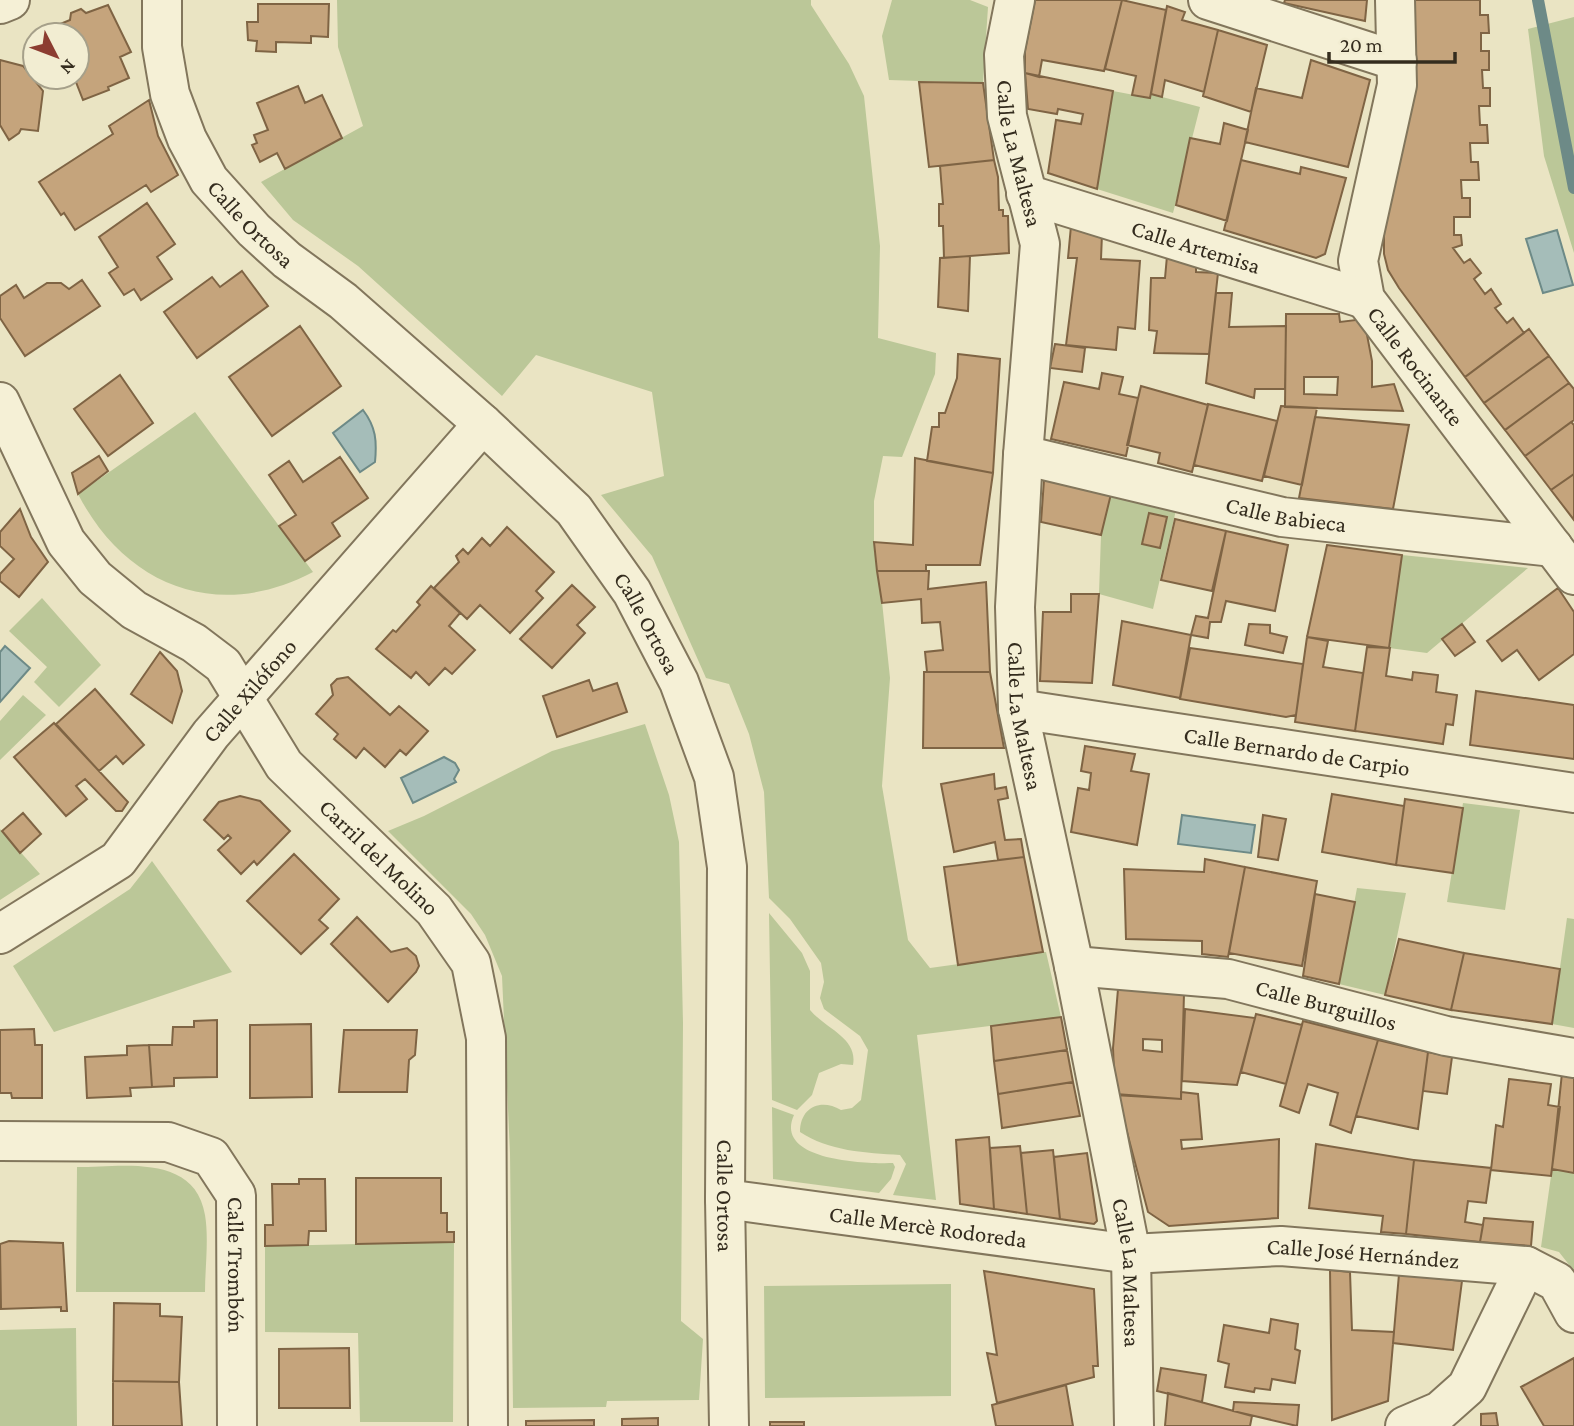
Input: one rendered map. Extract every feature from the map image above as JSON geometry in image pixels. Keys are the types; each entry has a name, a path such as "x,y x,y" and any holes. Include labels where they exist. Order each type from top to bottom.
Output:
{"street":[{"path":"0,4 10,0"},
{"name":"Calle Ortosa","path":"162,0 162,47 170,94 187,139 209,180 254,230 287,260 344,301 483,424 574,510 632,592 679,682 714,777 727,867 725,1199 729,1426"},
{"name":"Calle La Maltesa","path":"1015,0 1004,55 1007,116 1040,244 1023,455 1015,607 1018,709 1074,966 1131,1254 1134,1426"},
{"path":"1208,0 1397,61"},
{"name":"Calle Rocinante","path":"1395,0 1397,85 1358,261 1365,299 1564,561"},
{"name":"Calle Artemisa","path":"1026,194 1365,299"},
{"name":"Carril del Molino","path":"0,402 66,542 95,578 134,610 194,643 223,665 284,765 434,910 471,963 486,1038 488,1426"},
{"name":"Calle Xilófono","path":"0,934 118,860 211,734 483,424"},
{"name":"Calle Babieca","path":"1023,455 1282,517 1564,561"},
{"name":"Calle Bernardo de Carpio","path":"1018,709 1574,793"},
{"name":"Calle Burguillos","path":"1074,966 1228,979 1446,1036 1574,1058"},
{"name":"Calle Trombón","path":"0,1141 168,1142 211,1157 236,1195 237,1426"},
{"name":"Calle Mercè Rodoreda","path":"725,1199 1131,1254"},
{"name":"Calle José Hernández","path":"1131,1254 1281,1246 1526,1266 1557,1282 1574,1313"},
{"path":"1405,1426 1443,1419 1467,1387 1526,1266"}],"green space":[{"path":"337,0 811,0 811,5 849,64 864,96 880,246 878,338 936,353 935,374 902,457 883,456 874,501 874,553 877,554 890,678 882,786 908,940 930,968 1046,952 1061,1017 917,1035 936,1200 893,1195 906,1164 900,1155 835,1147 800,1132 804,1116 813,1107 826,1105 841,1110 852,1108 861,1100 868,1050 860,1036 824,1009 820,998 824,982 821,963 790,919 769,898 764,792 749,734 729,684 706,678 652,556 601,495 664,476 652,392 536,355 502,396 358,266 293,220 261,182 363,126 338,47"},
{"path":"892,0 970,0 988,7 983,83 889,80 882,36"},
{"path":"1574,17 1574,253 1544,156 1528,29"},
{"path":"1113,91 1150,98 1151,94 1200,107 1173,213 1097,189"},
{"path":"195,412 313,572 278,587 243,594 210,594 178,587 148,573 122,552 98,526 78,494"},
{"path":"1111,494 1176,510 1153,609 1099,594 1101,535"},
{"path":"1402,555 1528,568 1427,653 1389,648"},
{"path":"42,598 101,665 59,707 34,682 47,667 9,631"},
{"path":"23,695 46,715 0,760 0,721"},
{"path":"645,724 669,795 679,842 683,1023 681,1321 703,1339 699,1400 607,1401 606,1407 513,1408 510,1153 502,976 485,935 471,914 388,831 424,816 552,751"},
{"path":"1463,803 1520,810 1505,910 1447,902"},
{"path":"0,829 40,874 0,900"},
{"path":"152,861 232,972 54,1032 13,966 130,889"},
{"path":"1357,888 1406,893 1385,995 1339,984"},
{"path":"769,913 802,953 810,971 810,1010 846,1041 853,1056 853,1065 841,1064 819,1073 812,1095 797,1110 772,1100"},
{"path":"1567,918 1574,919 1574,1028 1552,1024"},
{"path":"772,1107 794,1115 791,1130 797,1142 809,1151 845,1160 893,1163 895,1167 891,1179 879,1193 773,1179"},
{"path":"77,1167 154,1168 187,1181 198,1195 205,1215 205,1292 76,1292"},
{"path":"1552,1169 1574,1173 1574,1271 1559,1252 1541,1247"},
{"path":"454,1242 453,1422 360,1422 358,1333 265,1332 265,1246"},
{"path":"951,1284 951,1396 765,1398 764,1286"},
{"path":"76,1328 77,1426 0,1426 0,1330"}],"water":[{"path":"1557,230 1573,285 1543,293 1526,239"},
{"path":"363,410 373,428 376,454 375,462 360,472 333,433"},
{"path":"5,646 30,668 0,702 0,652"},
{"path":"444,757 455,763 459,770 454,779 456,782 413,803 401,778"},
{"path":"1182,815 1255,825 1251,853 1178,844"}],"building":[{"path":"1035,0 1122,0 1104,71 1042,60 1039,77 1025,73 1025,50"},
{"path":"1122,0 1166,10 1150,98 1132,95 1136,76 1105,69"},
{"path":"1285,0 1367,0 1365,21 1284,3"},
{"path":"1414,0 1480,0 1480,15 1488,15 1489,33 1481,33 1481,51 1489,51 1489,70 1482,70 1483,88 1490,88 1490,106 1479,106 1480,125 1487,125 1488,143 1470,143 1471,162 1478,162 1479,180 1461,180 1462,198 1470,198 1470,217 1454,217 1454,235 1461,235 1462,245 1453,248 1464,263 1470,259 1481,273 1474,279 1485,294 1491,289 1501,304 1495,308 1507,323 1513,318 1524,333 1465,377 1399,288 1388,270 1384,254 1384,232"},
{"path":"258,4 329,4 328,37 311,36 311,43 276,42 276,52 256,51 257,41 248,40 247,22 258,22"},
{"path":"108,5 131,52 120,57 129,78 108,87 109,90 83,100 79,91 91,91 91,21 68,21 71,13 81,9 86,13"},
{"path":"1167,6 1185,12 1182,20 1218,30 1204,92 1165,80 1162,97 1151,94"},
{"path":"1218,30 1267,45 1251,112 1203,96"},
{"path":"0,60 21,65 21,91 43,91 38,131 21,129 9,140 0,125"},
{"path":"1311,60 1370,80 1348,167 1245,142 1256,88 1302,98"},
{"path":"1025,73 1113,91 1097,189 1048,173 1056,120 1081,124 1083,114 1058,109 1057,114 1028,109"},
{"path":"919,82 983,83 994,160 929,167"},
{"path":"298,86 305,103 322,95 342,138 285,169 277,153 260,162 252,145 257,143 254,135 268,130 257,103"},
{"path":"149,100 158,136 178,175 151,192 146,185 75,230 64,213 61,215 39,182 113,134 109,126"},
{"path":"1224,123 1248,130 1227,221 1176,205 1190,138 1220,144"},
{"path":"994,160 998,177 999,210 1003,210 1003,216 1008,216 1009,253 944,258 943,226 939,226 939,204 943,204 940,166"},
{"path":"1241,160 1300,174 1301,167 1346,178 1325,254 1316,258 1224,230"},
{"path":"147,203 175,244 157,257 172,279 141,300 134,289 124,295 109,273 118,267 99,237"},
{"path":"1071,226 1102,234 1101,259 1140,261 1135,329 1118,327 1116,350 1066,345 1077,258 1068,258"},
{"path":"970,256 968,311 938,307 940,258"},
{"path":"1167,256 1196,265 1196,272 1218,273 1209,354 1154,353 1157,331 1149,330 1151,278 1165,278"},
{"path":"242,271 268,306 197,358 164,312 212,277 220,287"},
{"path":"82,280 100,306 25,356 0,318 0,296 16,285 24,298 47,283 61,283 69,289"},
{"path":"1216,293 1232,293 1229,327 1286,326 1285,389 1255,389 1254,398 1206,383"},
{"path":"1286,314 1339,314 1340,322 1364,319 1372,361 1372,387 1394,384 1403,411 1285,407","holes":["1304,377 1338,377 1337,395 1304,394"]},
{"path":"300,326 341,386 272,436 229,377"},
{"path":"1529,329 1549,356 1484,403 1465,377"},
{"path":"1055,344 1085,348 1082,372 1050,368"},
{"path":"958,354 1000,359 993,473 927,461 932,427 939,427 939,413 945,413 957,378"},
{"path":"1549,356 1569,383 1505,430 1484,403"},
{"path":"1102,373 1123,377 1119,394 1138,398 1126,456 1051,439 1064,382 1099,389"},
{"path":"120,375 153,423 108,456 74,409"},
{"path":"1569,383 1574,389 1574,420 1525,456 1505,430"},
{"path":"1141,386 1208,405 1192,472 1158,463 1160,453 1127,445"},
{"path":"1208,404 1277,421 1262,481 1194,465"},
{"path":"1281,406 1317,408 1302,485 1264,476"},
{"path":"1315,417 1409,425 1393,509 1299,498"},
{"path":"1571,422 1574,425 1574,474 1551,490 1525,456"},
{"path":"99,456 108,471 78,494 72,473"},
{"path":"340,457 368,498 332,523 340,536 305,561 279,526 296,515 269,475 289,461 303,482"},
{"path":"915,458 993,473 980,565 926,565 926,571 877,571 874,542 913,545"},
{"path":"1574,474 1574,520 1551,490"},
{"path":"1044,480 1111,494 1101,535 1041,522"},
{"path":"20,509 31,537 48,562 19,597 0,581 0,574 14,559 0,546 0,532"},
{"path":"1149,513 1167,517 1160,548 1142,544"},
{"path":"1175,519 1226,531 1212,591 1161,580"},
{"path":"507,527 554,572 536,591 543,598 510,633 480,605 467,619 434,588 459,562 456,556 463,549 468,554 482,538 490,546"},
{"path":"1226,531 1288,545 1275,611 1226,601 1221,622 1210,622 1208,638 1191,635 1196,616 1208,618"},
{"path":"1327,545 1402,555 1389,648 1307,637"},
{"path":"877,571 929,571 928,589 986,582 990,672 927,672 925,652 943,650 940,622 922,623 921,599 882,603"},
{"path":"572,585 595,607 577,625 585,633 552,668 520,639"},
{"path":"431,586 460,613 449,626 475,650 452,674 445,668 429,685 416,672 411,678 376,649 393,630 396,632 420,605 417,602"},
{"path":"1558,588 1574,612 1574,654 1539,680 1517,650 1502,661 1487,641"},
{"path":"1071,594 1099,594 1092,683 1040,681 1043,612 1071,612"},
{"path":"1122,621 1191,635 1180,698 1113,685"},
{"path":"1249,624 1270,625 1270,633 1287,637 1283,653 1245,645"},
{"path":"1462,624 1475,642 1455,656 1442,639"},
{"path":"1307,637 1328,641 1323,667 1363,673 1355,731 1295,722"},
{"path":"1367,647 1390,648 1386,676 1412,680 1413,672 1438,675 1436,692 1457,695 1453,725 1446,724 1443,744 1355,731"},
{"path":"1190,648 1303,664 1296,715 1286,717 1180,699"},
{"path":"160,652 177,671 182,691 172,723 131,694"},
{"path":"924,672 990,672 1004,748 923,748"},
{"path":"348,677 390,715 399,706 428,731 406,755 400,750 385,767 364,748 356,758 334,739 338,734 316,714 333,695 331,685 337,679"},
{"path":"589,680 593,691 617,683 627,712 557,737 543,696"},
{"path":"95,689 144,745 123,764 116,756 99,771 56,724"},
{"path":"1476,691 1574,705 1574,759 1470,745"},
{"path":"54,723 128,802 122,811 116,811 85,779 76,786 87,799 66,816 14,757"},
{"path":"1085,746 1135,754 1131,771 1149,774 1137,845 1071,832 1078,788 1089,790 1091,773 1081,771"},
{"path":"994,774 995,789 1006,787 1008,798 998,800 1005,840 1021,839 1024,857 998,860 995,842 954,852 941,784"},
{"path":"1332,794 1404,806 1396,865 1322,852"},
{"path":"240,796 260,801 290,831 257,865 254,861 241,874 218,850 231,838 228,835 224,839 204,820 219,802"},
{"path":"1405,799 1463,808 1453,873 1396,865"},
{"path":"23,813 41,834 20,853 2,831"},
{"path":"1263,815 1286,819 1278,860 1258,857"},
{"path":"294,854 339,899 319,920 328,928 301,954 247,901"},
{"path":"1024,857 1043,952 958,965 944,867"},
{"path":"1205,859 1245,867 1228,957 1202,954 1202,941 1126,939 1124,869 1204,872"},
{"path":"1245,867 1317,881 1302,966 1229,953"},
{"path":"1315,894 1355,902 1339,984 1303,976"},
{"path":"357,917 391,952 407,948 416,956 419,966 416,972 388,1002 331,944"},
{"path":"1399,939 1464,953 1451,1010 1385,995"},
{"path":"1464,953 1560,969 1552,1024 1451,1010"},
{"path":"1118,989 1184,994 1181,1099 1115,1095 1113,1048","holes":["1143,1039 1162,1040 1162,1052 1143,1050"]},
{"path":"1185,1009 1255,1018 1237,1085 1182,1081"},
{"path":"1256,1014 1302,1025 1286,1084 1241,1072"},
{"path":"1061,1017 1067,1050 994,1061 991,1026"},
{"path":"217,1020 217,1077 174,1078 174,1086 152,1087 149,1045 172,1045 173,1027 194,1027 194,1021"},
{"path":"1303,1021 1378,1040 1351,1133 1330,1125 1338,1093 1308,1084 1299,1113 1280,1106"},
{"path":"311,1024 312,1097 250,1098 250,1025"},
{"path":"34,1029 35,1045 42,1045 42,1098 12,1098 11,1093 0,1093 0,1030"},
{"path":"344,1030 417,1030 415,1055 409,1060 407,1092 339,1092"},
{"path":"1378,1040 1428,1052 1418,1129 1356,1116"},
{"path":"149,1045 152,1087 130,1088 131,1096 87,1098 85,1057 127,1055 127,1046"},
{"path":"1067,1050 1073,1082 998,1094 994,1061"},
{"path":"1428,1052 1452,1057 1447,1094 1423,1091"},
{"path":"1562,1073 1574,1075 1574,1173 1552,1169"},
{"path":"1509,1079 1551,1084 1548,1105 1560,1107 1551,1176 1491,1170 1496,1125 1503,1127"},
{"path":"1073,1082 1080,1116 1002,1128 998,1094"},
{"path":"1181,1092 1198,1094 1202,1139 1181,1140 1182,1149 1279,1139 1278,1218 1169,1226 1148,1212 1117,1094 1181,1099"},
{"path":"989,1137 994,1209 960,1204 956,1140"},
{"path":"1316,1144 1414,1160 1406,1234 1381,1232 1383,1216 1309,1208"},
{"path":"1020,1146 1027,1214 994,1209 990,1148"},
{"path":"1053,1150 1060,1219 1027,1214 1021,1153"},
{"path":"1087,1153 1097,1221 1094,1224 1060,1219 1059,1210 1054,1157"},
{"path":"1414,1160 1491,1168 1486,1203 1468,1201 1465,1222 1483,1225 1480,1242 1406,1234"},
{"path":"356,1178 441,1178 441,1213 447,1213 447,1232 454,1232 454,1242 356,1244"},
{"path":"299,1179 325,1179 326,1231 309,1231 308,1245 265,1246 265,1225 273,1225 272,1184 299,1184"},
{"path":"1484,1218 1533,1222 1531,1246 1480,1242"},
{"path":"9,1241 63,1243 67,1311 61,1311 61,1307 1,1309 0,1244"},
{"path":"1330,1270 1350,1272 1352,1330 1394,1332 1388,1401 1332,1420"},
{"path":"984,1271 1094,1289 1098,1366 1093,1366 1094,1377 997,1403 987,1353 997,1355"},
{"path":"1399,1274 1462,1281 1453,1350 1393,1343"},
{"path":"114,1303 160,1304 160,1316 182,1317 179,1382 113,1381"},
{"path":"1271,1319 1298,1324 1295,1349 1300,1351 1295,1383 1272,1379 1270,1390 1255,1388 1254,1392 1225,1387 1229,1364 1218,1361 1224,1325 1269,1333"},
{"path":"349,1348 350,1408 279,1408 279,1349"},
{"path":"1574,1358 1574,1426 1544,1426 1521,1387"},
{"path":"1161,1368 1206,1375 1202,1402 1157,1391"},
{"path":"113,1381 179,1382 182,1426 113,1426"},
{"path":"1066,1385 1073,1426 996,1426 992,1405"},
{"path":"1168,1393 1252,1416 1250,1426 1165,1426"},
{"path":"1234,1402 1299,1405 1297,1426 1233,1411"},
{"path":"1496,1413 1498,1426 1481,1426 1481,1414"},
{"path":"658,1418 658,1426 622,1426 622,1419"},
{"path":"594,1420 594,1426 526,1426 526,1421"},
{"path":"770,1422 804,1422 804,1426 770,1426"}],"waterway":[{"path":"1538,0 1574,188"}]}
